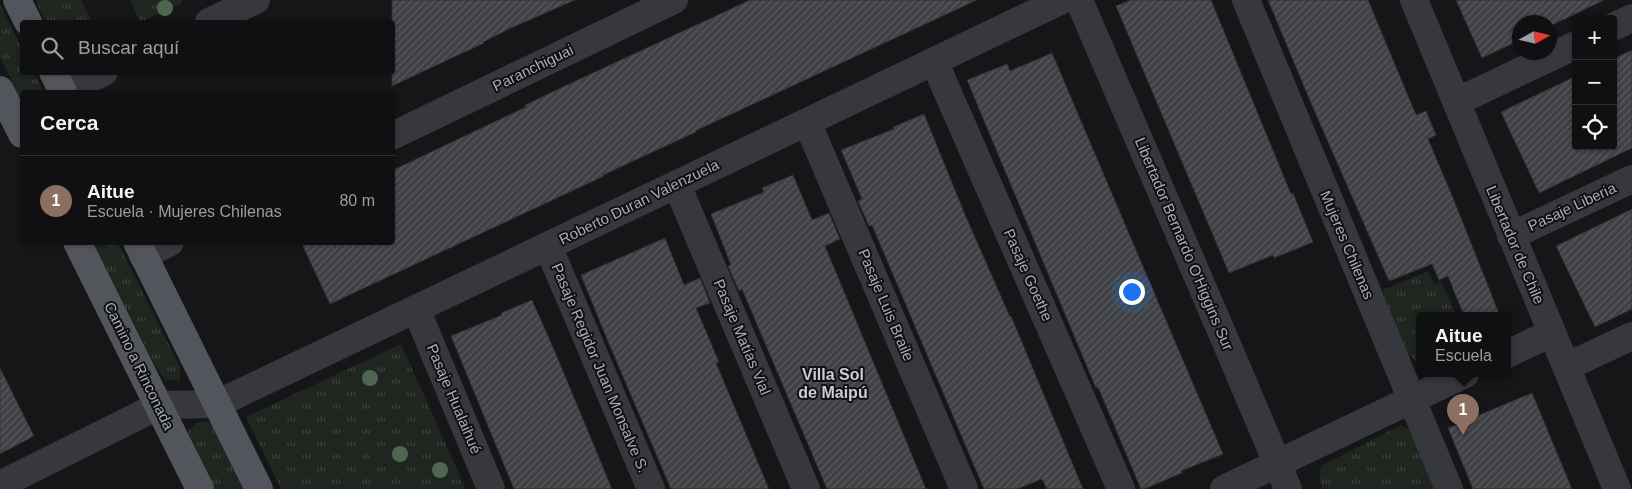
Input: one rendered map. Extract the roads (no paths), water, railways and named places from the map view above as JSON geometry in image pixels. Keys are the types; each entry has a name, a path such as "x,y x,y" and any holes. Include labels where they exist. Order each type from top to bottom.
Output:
{"main road":[{"path":"17,0 27,20"},
{"path":"54,75 62,90"},
{"path":"0,90 20,130"},
{"name":"Camino a Rinconada","path":"79,245 160,405 200,489"},
{"path":"140,249 259,489"}],"street":[{"path":"213,20 256,0"},
{"name":"Paranchiguai","path":"395,135 674,0"},
{"name":"Roberto Duran Valenzuela","path":"217,404 1062,0"},
{"name":"Libertador Bernardo O'Higgins Sur","path":"1079,0 1288,489"},
{"name":"Mujeres Chilenas","path":"1246,0 1449,489"},
{"name":"Libertador de Chile","path":"1414,0 1617,489"},
{"path":"1617,25 1632,18"},
{"path":"1456,102 1572,47"},
{"name":"Pasaje Goethe","path":"934,61 1121,489"},
{"path":"67,90 98,75"},
{"name":"Pasaje Luis Braile","path":"807,122 964,489"},
{"name":"Pasaje Liberia","path":"1511,236 1632,179"},
{"name":"Pasaje Matías Vial","path":"677,185 806,489"},
{"path":"140,249 157,245"},
{"name":"Pasaje Regidor Juan Monsalve S.","path":"548,246 651,489"},
{"name":"Pasaje Hualaihué","path":"416,309 492,489"},
{"path":"1511,352 1552,333"},
{"path":"1566,367 1632,336"},
{"path":"1224,489 1459,377"},
{"path":"0,485 160,405 217,404"}],"place":[{"name":"Aitue","path":"1463,435"}],"district":[{"name":"Villa Sol de Maipú","path":"833,383"}]}
